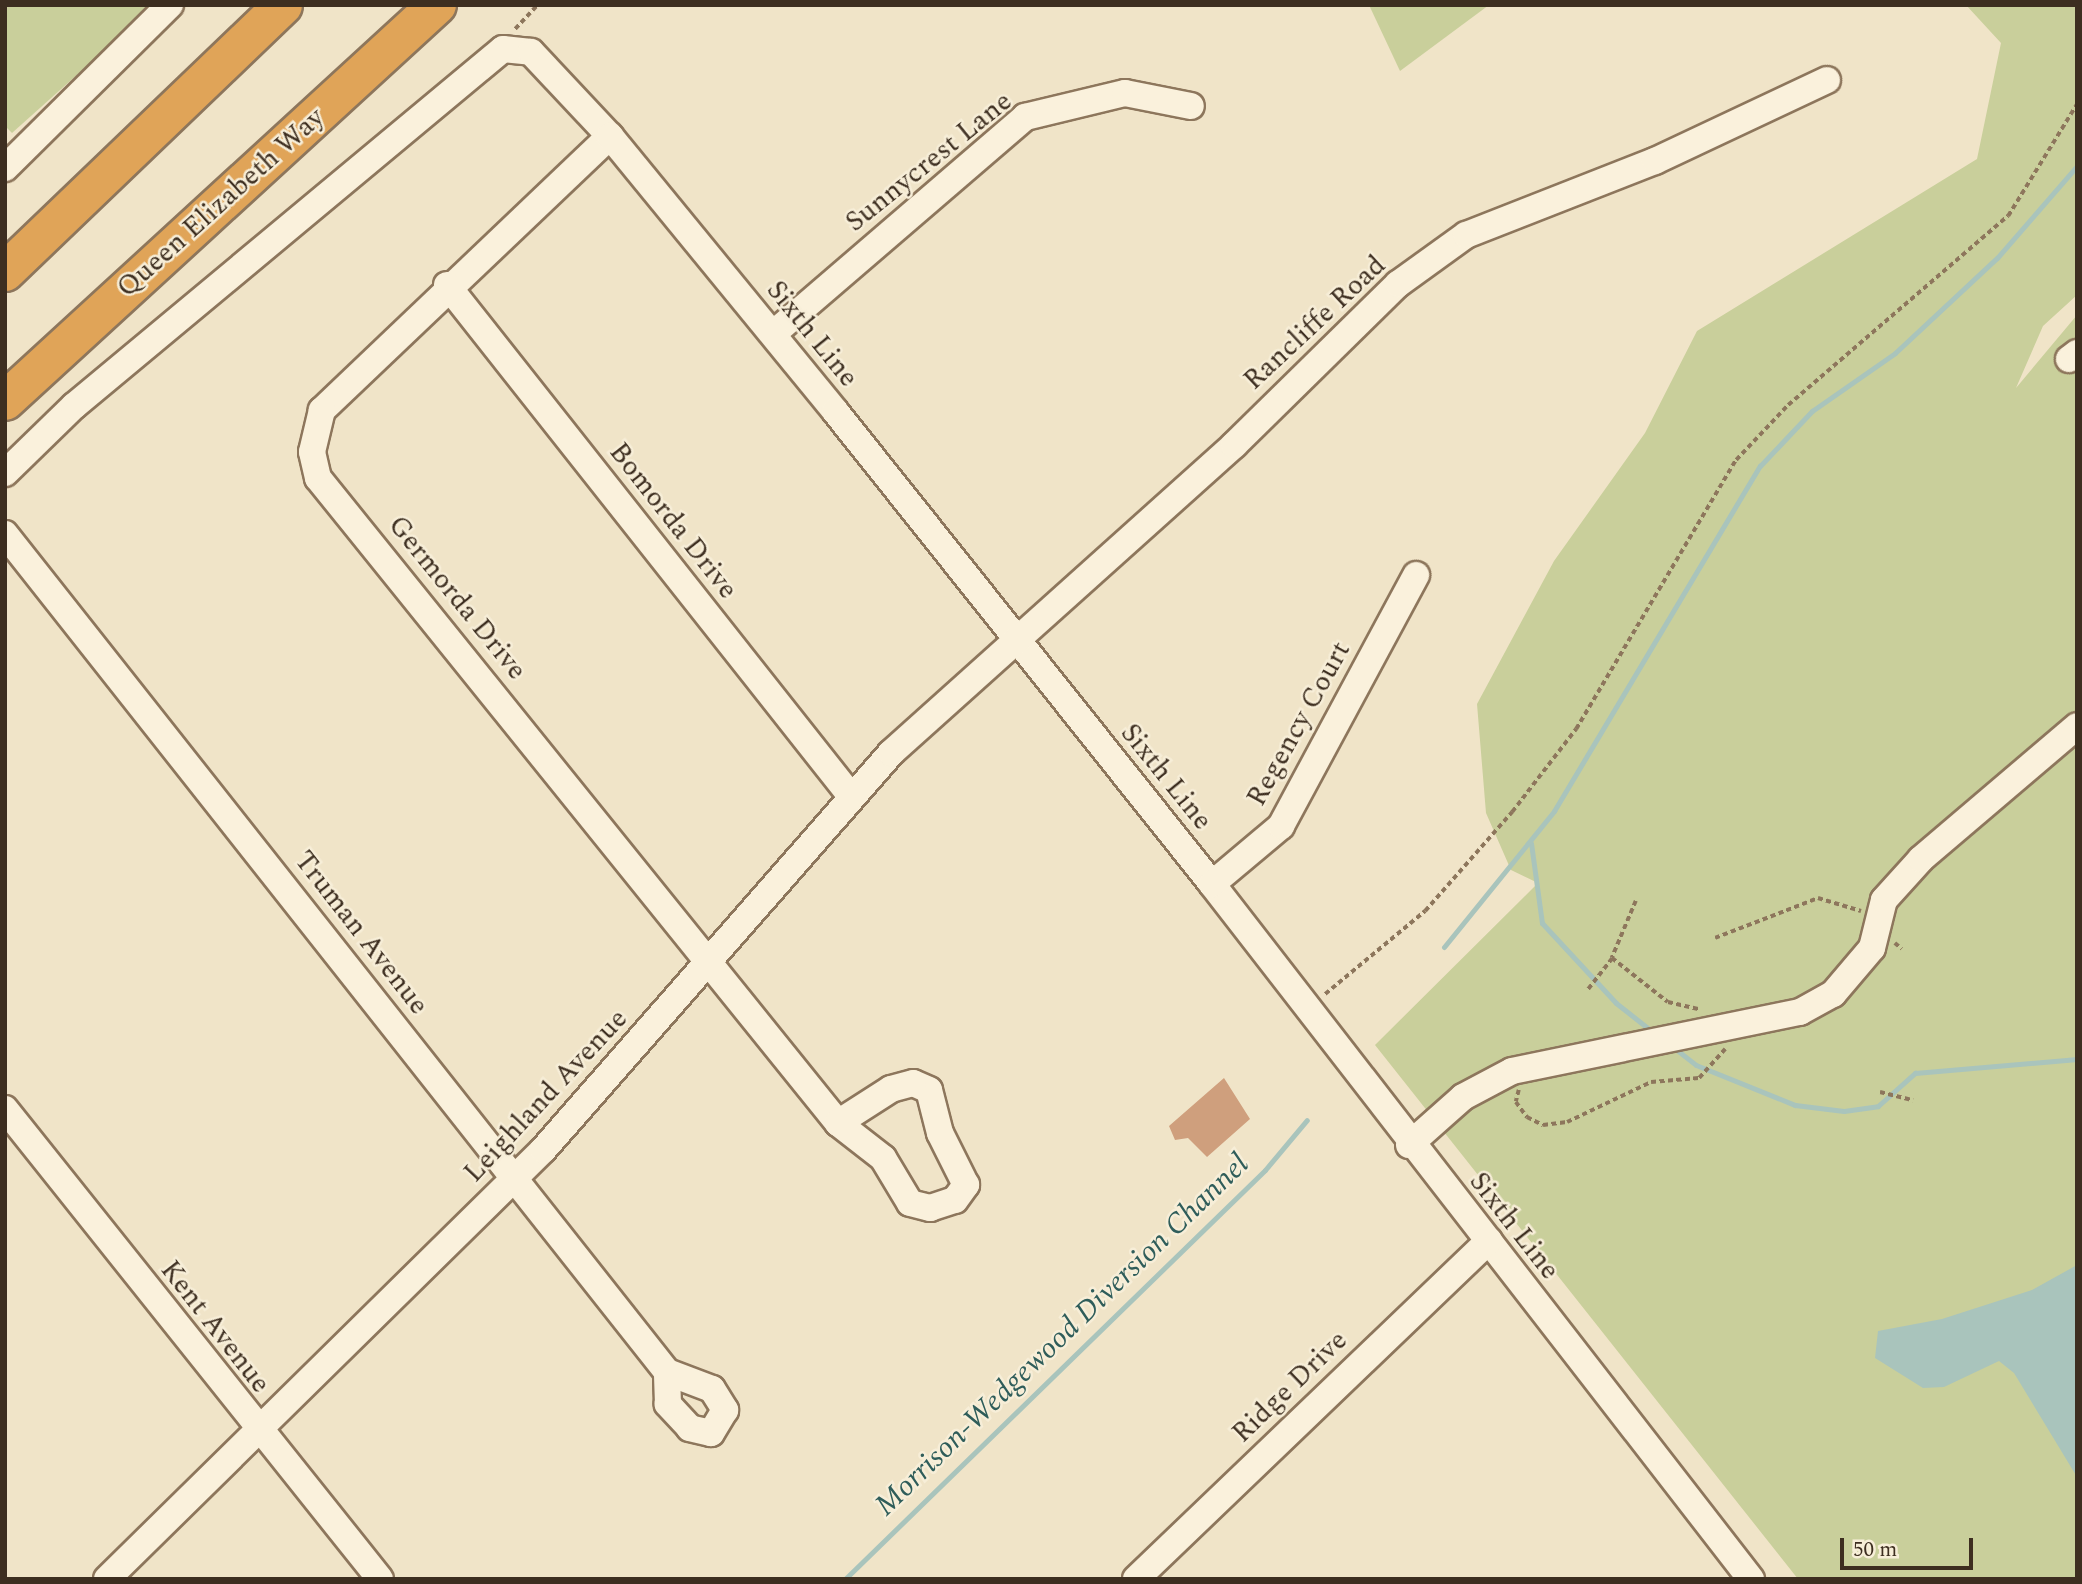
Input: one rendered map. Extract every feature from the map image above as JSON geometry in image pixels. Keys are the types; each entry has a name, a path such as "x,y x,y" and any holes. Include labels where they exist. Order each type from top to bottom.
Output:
{"highway":[{"path":"5,272 284,5"},
{"name":"Queen Elizabeth Way","path":"5,401 437,5"}],"street":[{"path":"5,169 170,5"},
{"path":"5,473 74,406 503,49"},
{"name":"Sixth Line","path":"503,49 531,52 610,136 773,334 1015,642 1212,884 1409,1145 1489,1240 1751,1579"},
{"name":"Rancliffe Road","path":"1015,642 1234,445 1343,332 1466,235 1655,161 1827,80"},
{"name":"Sunnycrest Lane","path":"773,334 1026,117 1125,93 1191,106"},
{"name":"Germorda Drive","path":"610,136 447,285 322,410 312,452 318,478 712,961 838,1123 883,1158 910,1203 930,1208 955,1200 966,1185 940,1133 929,1090 913,1083 891,1089 838,1123"},
{"name":"Bomorda Drive","path":"447,285 850,795"},
{"name":"Truman Avenue","path":"5,534 667,1371"},
{"name":"Regency Court","path":"1212,884 1281,826 1416,575"},
{"name":"Leighland Avenue","path":"107,1579 516,1178 712,961 850,795 1015,642"},
{"path":"1409,1145 1462,1097 1525,1068 1646,1040 1800,1013 1833,994 1872,947 1884,900 1921,859 2077,726"},
{"name":"Kent Avenue","path":"5,1109 256,1430 380,1579"},
{"name":"Ridge Drive","path":"1136,1579 1489,1240"}],"path":[{"path":"503,49 537,5"},
{"path":"1307,1009 1425,911 1512,812 1576,729 1736,460 1788,405 2008,216 2077,104"},
{"path":"1716,938 1818,898 1879,918 1902,949"},
{"path":"1588,989 1612,958 1636,901"},
{"path":"1612,958 1668,1002 1706,1009"},
{"path":"1525,1068 1516,1102 1543,1125 1567,1122 1651,1082 1706,1075 1725,1049 1765,1018"},
{"path":"1880,1092 1913,1100"}],"green space":[{"path":"5,5 155,5 12,133 5,126"},
{"path":"1369,5 1489,5 1400,71"},
{"path":"1966,5 2077,5 2077,295 2043,326 2016,388 2077,315 2077,1579 1798,1579 1375,1045 1538,883 1511,870 1486,813 1477,704 1554,561 1645,433 1697,331 1977,159 2001,43"}],"water":[{"path":"2077,1265 2077,1477 2014,1373 1999,1361 1944,1387 1923,1388 1875,1358 1878,1331 1942,1319 2032,1290"}],"building":[{"path":"1224,1078 1250,1119 1207,1157 1188,1138 1175,1140 1169,1126"}],"waterway":[{"name":"Morrison-Wedgewood Diversion Channel","path":"1444,947 1554,811 1760,466 1812,411 1895,353 1997,258 2077,166"},
{"path":"1531,843 1542,923 1616,1003 1654,1033"},
{"path":"1673,1047 1696,1065 1795,1105 1844,1111 1878,1106 1915,1073 2077,1059"},
{"name":"Morrison-Wedgewood Diversion Channel","path":"845,1579 1265,1170 1307,1120"}]}
